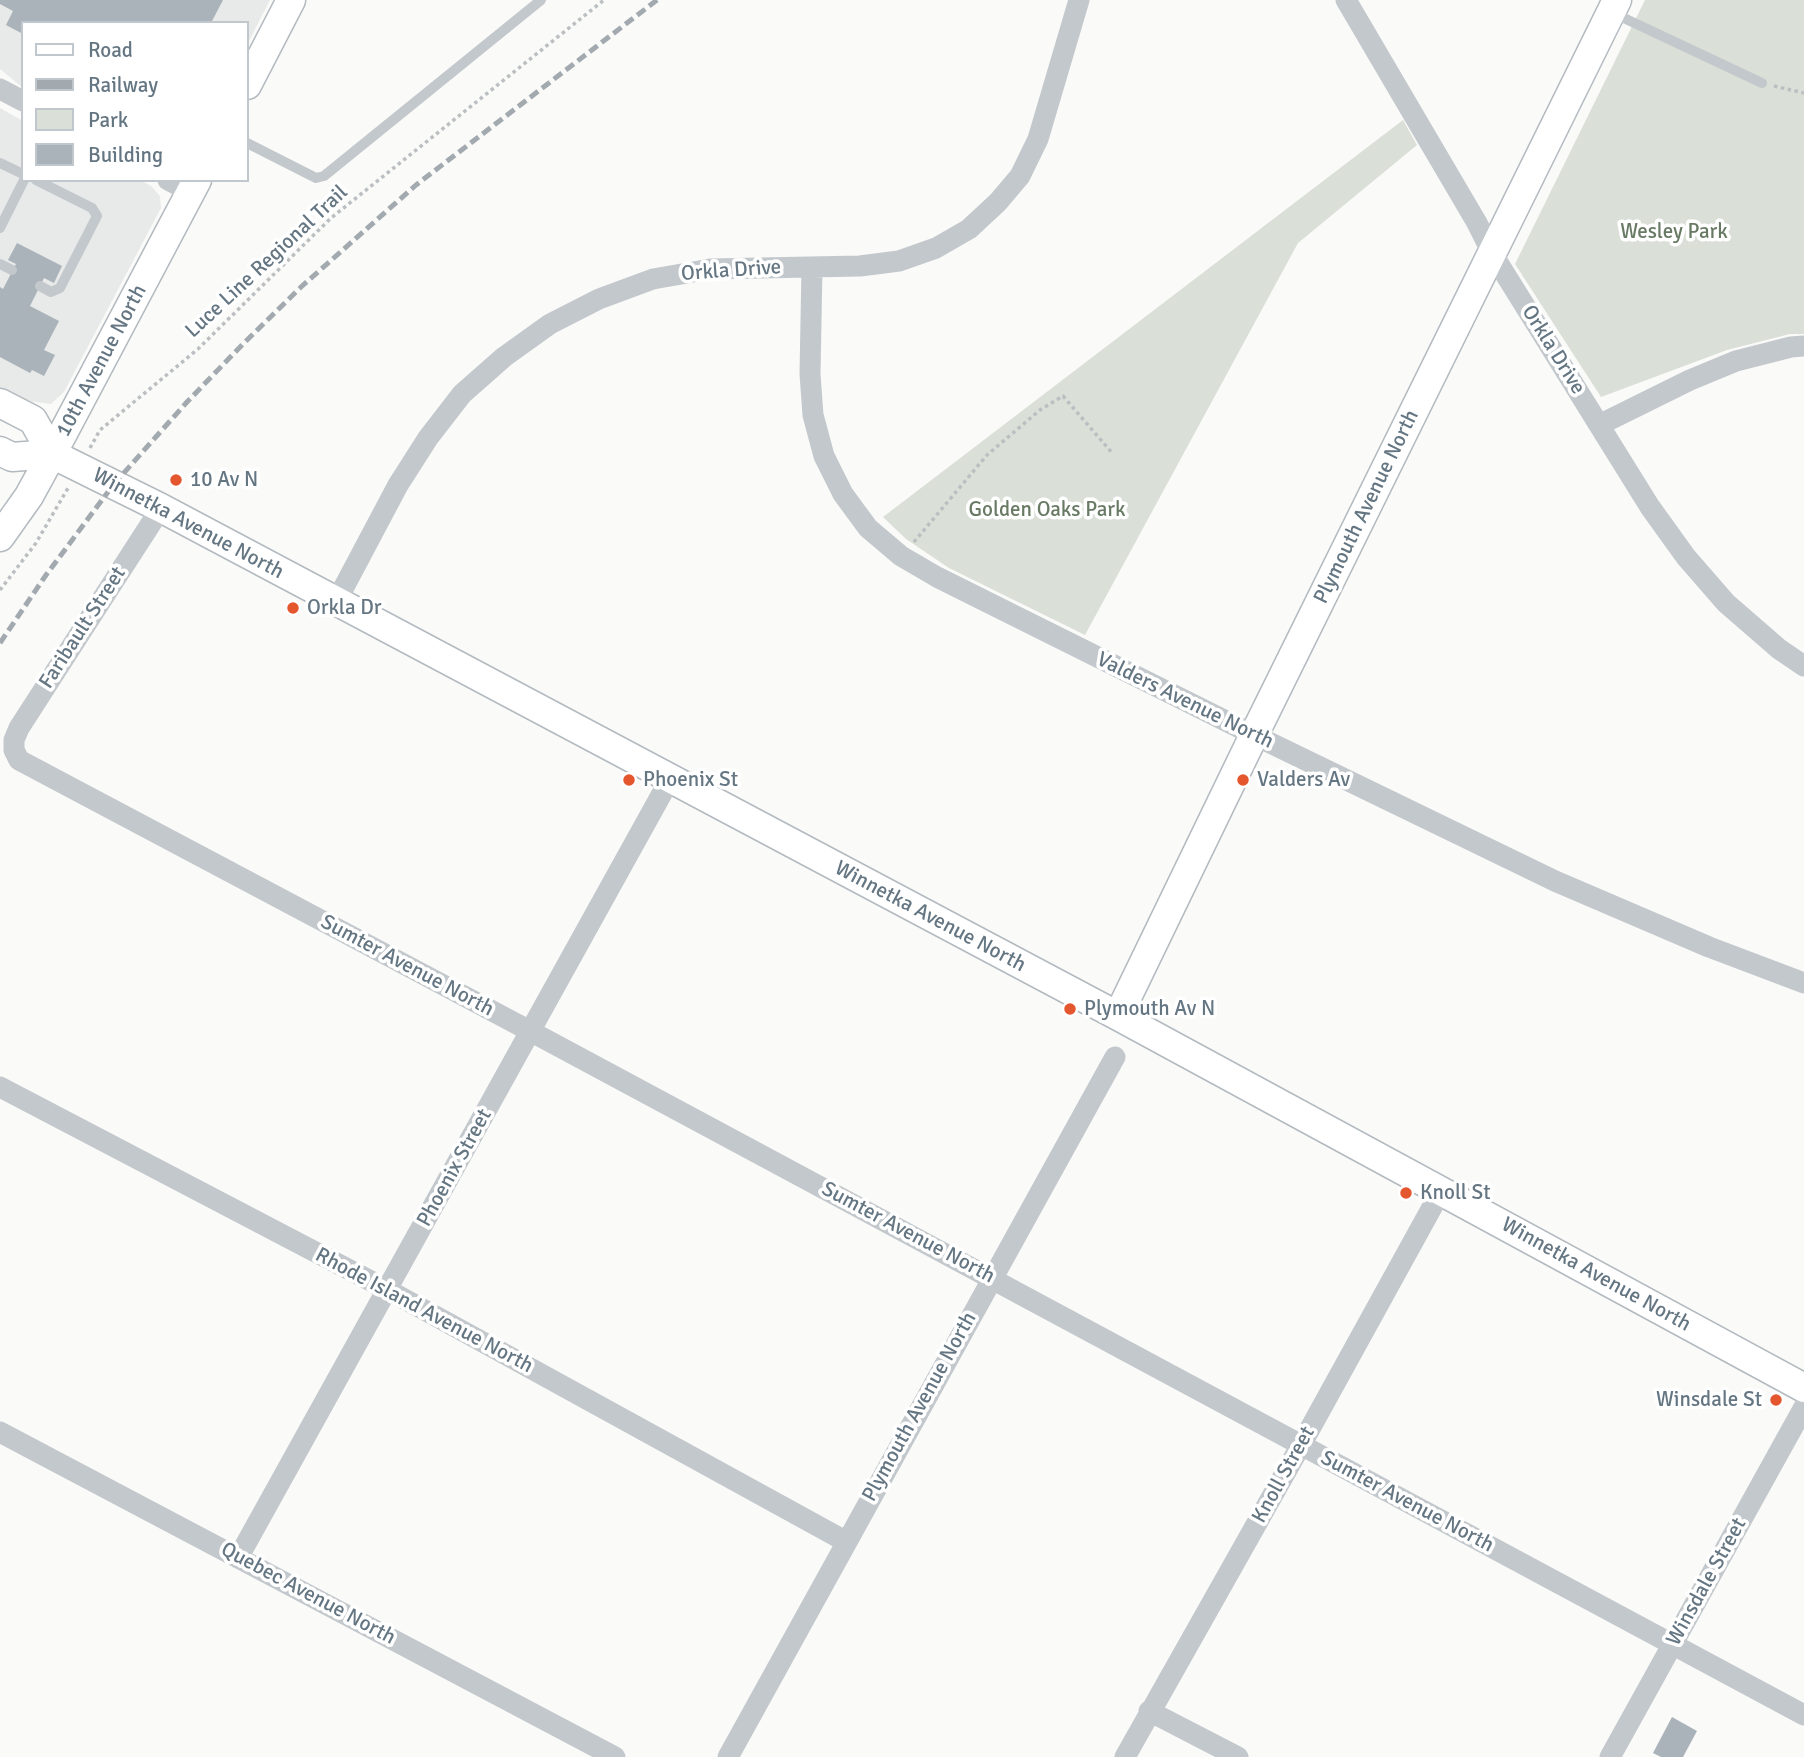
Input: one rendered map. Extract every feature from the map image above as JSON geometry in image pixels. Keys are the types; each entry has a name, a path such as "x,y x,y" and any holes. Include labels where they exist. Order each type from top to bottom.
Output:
{"main road":[{"path":"248,83 291,0"},
{"name":"Plymouth Avenue North","path":"1118,1016 1614,6"},
{"name":"10th Avenue North","path":"0,537 29,496 52,454 185,184"},
{"path":"0,403 33,420 52,454 12,457 0,451"},
{"name":"Winnetka Avenue North","path":"52,454 161,508 1118,1016 1804,1388"}],"street":[{"name":"Orkla Drive","path":"336,602 398,485 428,438 462,394 504,357 550,324 599,299 653,279 710,269 860,266 899,261 936,248 969,229 998,202 1020,176 1038,139 1079,0"},
{"name":"Orkla Drive","path":"1346,0 1478,223 1492,253 1650,507 1686,557 1726,603 1779,649 1804,666"},
{"path":"0,89 21,100"},
{"name":"Valders Avenue North","path":"812,267 810,374 813,415 824,456 843,494 868,528 901,556 937,577 1254,735 1567,887 1696,942 1804,983"},
{"path":"1600,425 1736,360 1804,346"},
{"name":"Faribault Street","path":"14,750 14,740 19,728 161,508"},
{"name":"Sumter Avenue North","path":"14,750 19,760 28,767 993,1278 1804,1715"},
{"name":"Phoenix Street","path":"238,1558 670,779"},
{"name":"Plymouth Avenue North","path":"728,1757 845,1541 1115,1057"},
{"name":"Rhode Island Avenue North","path":"0,1087 388,1290 845,1541"},
{"name":"Knoll Street","path":"1125,1757 1441,1191"},
{"name":"Winsdale Street","path":"1610,1757 1804,1407"},
{"name":"Quebec Avenue North","path":"0,1432 615,1757"},
{"path":"1149,1711 1238,1757"}],"lane":[{"path":"248,144 316,178 324,176 541,0"},
{"path":"1614,6 1762,83"},
{"path":"0,163 21,173"},
{"path":"0,228 23,182"},
{"path":"40,182 92,208 97,216 60,288 51,292 40,286"},
{"path":"0,264 12,271"}],"path":[{"name":"Luce Line Regional Trail","path":"0,590 36,542 100,430 198,349 331,218 604,0"},
{"path":"1762,83 1804,93"},
{"path":"901,556 987,454 1040,410 1063,396 1114,454"}],"shaded area":[{"path":"0,0 270,0 248,43 248,21 21,21 21,86 0,69"},
{"path":"0,108 21,120 21,182 144,182 160,196 161,208 64,392 51,404 20,400 0,389"}],"green space":[{"name":"Wesley Park","path":"1645,0 1804,0 1804,334 1790,334 1727,350 1601,397 1515,264"},
{"name":"Golden Oaks Park","path":"1403,120 1417,145 1298,243 1085,635 949,568 906,539 883,517"}],"building":[{"path":"0,0 223,0 212,21 21,21 21,33 6,25 13,11 0,4"},
{"path":"17,243 62,266 54,283 44,278 30,306 59,321 44,350 55,355 44,376 32,370 30,373 0,357 0,287 3,289 16,264 8,260"},
{"path":"1672,1717 1697,1731 1683,1757 1661,1757 1653,1753"}],"railway":[{"path":"0,643 46,575 114,484 187,402 301,287 416,185 657,0"}],"place":[{"name":"10 Av N","path":"176,480"},
{"name":"Orkla Dr","path":"293,608"},
{"name":"Phoenix St","path":"629,780"},
{"name":"Valders Av","path":"1243,780"},
{"name":"Plymouth Av N","path":"1070,1009"},
{"name":"Knoll St","path":"1406,1193"},
{"name":"Winsdale St","path":"1776,1400"}]}
